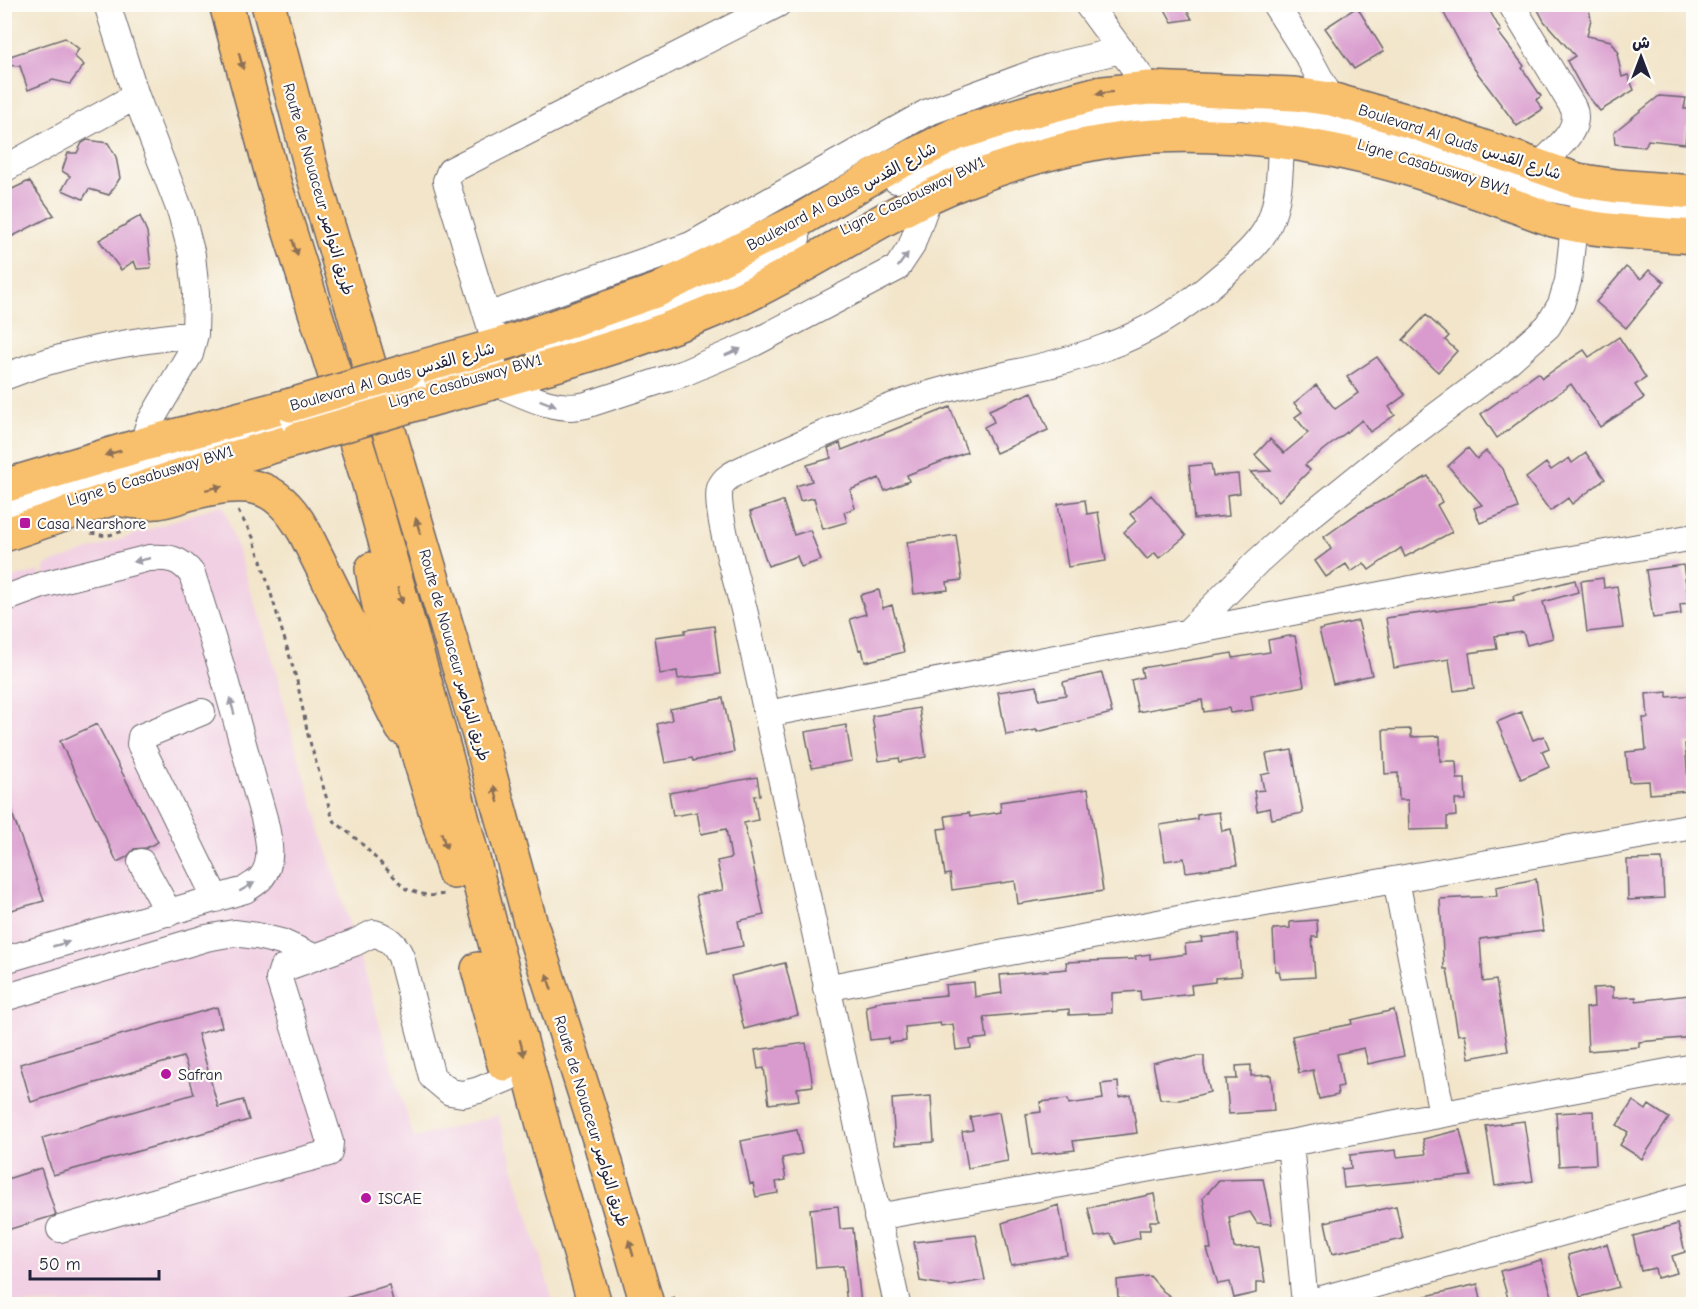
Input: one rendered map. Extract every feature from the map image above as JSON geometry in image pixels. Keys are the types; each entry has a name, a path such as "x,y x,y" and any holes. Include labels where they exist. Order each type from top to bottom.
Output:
{"main road":[{"path":"226,4 274,182 367,477 446,756 551,1155 595,1305"},
{"name":"Route de Nouaceur طريق النواصر","path":"268,4 312,171 478,730 530,921 600,1143 662,1301"},
{"name":"Boulevard Al Quds شارع القدس","path":"413,389 491,330 658,290 800,220 886,169 956,134 1095,94 1149,88 1294,94 1330,99 1415,123 1578,180 1616,186 1694,192"},
{"name":"Boulevard Al Quds شارع القدس","path":"4,486 148,443 295,424 413,389 494,382 658,332 735,301 893,214 962,182 1024,161 1082,146 1155,136 1230,137 1281,141 1403,168 1553,220 1574,225 1605,230 1694,237"},
{"name":"Boulevard Al Quds شارع القدس","path":"4,535 220,462 295,424"},
{"path":"367,477 367,523 376,589 419,758 459,892 489,1016 574,1305"},
{"path":"115,499 160,502 235,484 265,490 281,499 294,514 305,533 419,758"}],"street":[{"path":"107,4 136,96 167,173 192,255 196,293 195,334 190,354 150,422 147,430 148,443"},
{"path":"778,4 450,171 446,181 491,330 691,245 926,113 1050,67 1121,50"},
{"path":"1087,4 1149,88"},
{"path":"1275,4 1309,58 1330,99"},
{"path":"1511,4 1573,107 1576,118 1573,131 1538,167"},
{"path":"4,169 136,96"},
{"name":"Ligne Casabusway BW1","path":"413,389 654,312 770,253 901,178 987,142 1078,118 1174,108 1241,107 1310,117 1403,140 1534,185 1612,201 1694,208"},
{"name":"Ligne Casabusway BW1","path":"413,389 661,326 975,161 1068,136 1090,133 1166,123 1260,124 1378,146 1545,202 1604,213 1694,220"},
{"path":"897,1305 767,714 722,521 719,501 720,486 730,475 749,466 913,399 948,388 1055,363 1107,347 1161,322 1195,300 1231,269 1254,245 1267,227 1274,208 1281,141"},
{"path":"494,382 550,405 570,409 684,373 754,343 897,268 911,247 929,197"},
{"path":"1186,634 1289,533 1400,443 1503,366 1548,326 1561,304 1568,281 1574,225"},
{"path":"4,377 84,351 147,339 195,334"},
{"name":"Ligne 5 Casabusway BW1","path":"4,513 295,424"},
{"name":"Ligne 5 Casabusway BW1","path":"4,520 295,424"},
{"path":"767,714 1462,579 1694,537"},
{"path":"4,599 42,585 149,558 166,557 184,564 192,574 221,666 269,843 268,864 261,878 245,890 4,960"},
{"path":"202,712 141,736 140,744 216,899"},
{"path":"826,988 1177,919 1694,826"},
{"path":"138,863 166,914"},
{"path":"1396,880 1442,1114"},
{"path":"4,998 206,938 234,933 281,942 314,957"},
{"path":"60,1228 329,1153 330,1143 279,979 282,969 356,942 374,933 383,935 396,947 401,957 432,1077 450,1092 463,1094 508,1078"},
{"path":"877,1217 1694,1067"},
{"path":"1290,1143 1305,1304 1694,1196"}],"path":[{"path":"235,506 253,537 263,567 297,681 308,735 333,820 360,842 405,889 429,896 459,892"},
{"path":"86,532 106,536 145,525"},
{"path":"662,1301 679,1305"}],"shaded area":[{"name":"Casa Nearshore","path":"223,504 272,657 294,741 414,1138 498,1115 554,1304 5,1304 5,580 39,571 42,583 46,565"}],"building":[{"path":"1162,4 1183,4 1192,19 1172,22"},
{"path":"1439,4 1486,4 1501,31 1498,32 1524,66 1522,68 1541,96 1536,100 1543,109 1517,126 1473,67"},
{"path":"1535,4 1588,4 1591,19 1587,36 1611,41 1619,53 1617,54 1622,77 1628,75 1634,90 1600,111 1583,90 1567,61 1575,56 1544,21"},
{"path":"1357,7 1384,51 1354,69 1325,28"},
{"path":"65,38 79,49 74,56 84,65 70,84 53,80 28,90 20,66 4,65 4,58"},
{"path":"1659,96 1686,98 1684,109 1694,109 1694,126 1687,126 1685,144 1648,140 1645,147 1615,144 1614,132"},
{"path":"87,140 108,143 116,157 120,178 109,195 89,189 83,199 62,190 70,176 62,171 68,153 77,153 82,143"},
{"path":"29,181 54,215 13,236 4,223 4,193"},
{"path":"140,216 147,232 151,268 137,269 134,261 121,270 99,240"},
{"path":"1626,267 1641,279 1649,270 1664,282 1626,328 1596,302"},
{"path":"1426,315 1449,336 1445,340 1457,351 1438,372 1403,340"},
{"path":"1619,337 1646,378 1635,385 1644,398 1600,427 1571,384 1497,438 1481,414 1538,373 1542,378 1584,350 1589,357"},
{"path":"1377,357 1405,395 1389,407 1395,415 1370,432 1362,420 1305,465 1310,470 1279,501 1250,472 1271,471 1255,455 1270,439 1284,453 1308,433 1295,417 1302,412 1294,403 1316,385 1335,409 1358,393 1347,377"},
{"path":"1032,392 1048,430 996,453 984,427 994,422 989,410"},
{"path":"950,407 967,452 907,475 909,481 885,491 879,478 850,490 855,508 844,512 847,522 823,529 814,498 800,501 796,486 812,481 807,465 831,458 828,448 840,443 842,450"},
{"path":"1468,448 1477,459 1486,451 1503,469 1518,508 1480,523 1474,508 1482,505 1448,466"},
{"path":"1586,453 1605,479 1572,504 1568,498 1550,511 1526,478 1546,463 1551,470 1569,458 1572,463"},
{"path":"1211,464 1213,476 1238,474 1240,493 1227,495 1229,516 1194,519 1189,466"},
{"path":"1428,476 1442,502 1437,505 1452,532 1405,557 1401,548 1369,570 1364,563 1351,572 1346,564 1326,577 1315,561 1331,549 1324,537 1358,513"},
{"path":"1151,495 1186,536 1159,558 1155,553 1147,559 1124,532 1136,521 1130,514"},
{"path":"1085,500 1087,514 1098,512 1106,561 1068,567 1058,504"},
{"path":"783,501 794,535 810,530 821,560 801,567 797,556 768,566 750,512"},
{"path":"956,535 962,580 947,582 948,590 914,594 907,542"},
{"path":"1683,565 1689,603 1680,604 1681,614 1653,618 1646,570"},
{"path":"1603,578 1604,588 1617,586 1623,628 1587,632 1581,581"},
{"path":"1575,580 1578,592 1543,602 1553,638 1527,645 1523,632 1495,636 1497,649 1469,653 1474,688 1454,691 1449,659 1394,668 1386,618 1514,600 1513,596"},
{"path":"879,590 883,608 892,605 904,652 865,662 850,619 866,614 860,595"},
{"path":"1358,621 1372,675 1333,684 1319,630"},
{"path":"714,626 720,674 678,679 677,671 660,674 655,637"},
{"path":"1295,636 1304,686 1251,696 1253,710 1230,713 1229,708 1204,712 1202,700 1138,712 1131,680 1143,677 1141,668 1232,653 1233,658 1270,652 1268,640"},
{"path":"1102,673 1112,713 1037,732 1037,730 1006,735 998,692 1037,686 1039,700 1066,695 1063,682"},
{"path":"1667,692 1667,697 1694,695 1694,744 1685,744 1689,791 1650,794 1649,781 1629,782 1626,752 1646,750 1643,718 1648,718 1646,694"},
{"path":"723,698 734,752 693,761 692,758 665,763 657,724 672,720 670,709"},
{"path":"919,708 926,757 900,762 899,758 879,761 872,716"},
{"path":"1521,712 1533,740 1544,736 1549,748 1542,751 1549,767 1521,779 1497,722"},
{"path":"97,724 158,842 146,848 134,849 127,857 117,862 60,741"},
{"path":"846,725 852,761 812,768 805,732"},
{"path":"1411,729 1411,737 1440,736 1440,761 1456,761 1457,779 1465,779 1466,800 1455,800 1456,816 1447,817 1447,829 1409,830 1408,800 1399,800 1398,773 1385,774 1383,730"},
{"path":"1292,750 1303,813 1272,819 1270,808 1257,811 1254,791 1264,790 1261,775 1270,773 1266,754"},
{"path":"757,777 760,795 754,796 758,820 744,823 764,915 738,921 743,946 708,953 696,895 723,890 717,861 731,858 726,829 701,834 697,812 673,816 669,793"},
{"path":"1088,789 1103,891 1018,904 1015,881 952,890 950,874 945,875 938,829 947,828 945,816 969,813 970,817 1001,812 1000,802"},
{"path":"4,797 6,797 44,901 4,912"},
{"path":"1219,812 1222,831 1231,829 1237,865 1186,872 1184,858 1165,861 1160,825 1197,819 1197,815"},
{"path":"1662,859 1664,898 1628,900 1627,860"},
{"path":"1536,879 1543,931 1480,939 1483,982 1496,980 1508,1051 1469,1058 1465,1034 1458,1035 1447,969 1444,969 1440,899 1497,896 1496,887"},
{"path":"1317,920 1318,937 1312,937 1315,977 1281,979 1279,971 1275,971 1273,929 1290,928 1290,922"},
{"path":"1237,934 1241,976 1215,978 1215,982 1191,985 1192,994 1141,1000 1140,991 1112,993 1112,1013 1069,1015 1069,1009 984,1017 987,1038 970,1040 971,1048 956,1050 953,1024 941,1026 940,1023 905,1027 906,1041 889,1043 889,1038 870,1040 866,1006 876,1004 876,1002 946,995 945,985 974,982 975,997 1002,993 1000,975 1067,969 1066,962 1136,959 1135,956 1150,954 1150,959 1186,954 1185,944 1202,942 1201,938"},
{"path":"785,963 798,1015 744,1029 731,976"},
{"path":"1613,987 1613,998 1636,997 1636,1001 1689,995 1694,1037 1639,1042 1639,1047 1588,1051 1586,1008 1594,1007 1593,988"},
{"path":"217,1007 222,1027 198,1034 218,1107 243,1100 249,1120 53,1175 42,1138 194,1094 186,1064 183,1057 31,1102 20,1064"},
{"path":"1394,1010 1404,1056 1368,1064 1364,1048 1337,1054 1343,1086 1337,1087 1338,1095 1319,1099 1313,1070 1299,1073 1292,1036 1352,1024 1351,1020"},
{"path":"806,1043 813,1086 797,1088 799,1100 769,1104 764,1068 758,1069 755,1050"},
{"path":"1204,1056 1210,1092 1180,1100 1160,1099 1153,1063 1172,1058 1185,1059"},
{"path":"1251,1065 1251,1076 1271,1075 1274,1111 1229,1114 1226,1079 1237,1079 1236,1066"},
{"path":"1118,1082 1119,1097 1131,1095 1137,1133 1073,1141 1075,1150 1032,1155 1026,1114 1041,1112 1040,1102 1068,1099 1069,1104 1103,1099 1101,1084"},
{"path":"931,1096 934,1142 895,1145 892,1099"},
{"path":"1633,1101 1646,1110 1649,1105 1669,1118 1642,1159 1620,1145 1628,1132 1617,1125"},
{"path":"1593,1111 1596,1164 1559,1166 1556,1113"},
{"path":"999,1112 1008,1161 968,1168 962,1132 973,1130 970,1117"},
{"path":"1524,1121 1533,1181 1495,1186 1486,1126"},
{"path":"797,1130 802,1154 782,1158 786,1180 776,1182 778,1193 756,1197 753,1183 750,1184 741,1141"},
{"path":"1460,1130 1471,1176 1344,1188 1342,1169 1351,1168 1350,1155 1396,1150 1397,1157 1426,1154 1423,1139"},
{"path":"41,1168 56,1215 4,1231 4,1180"},
{"path":"1263,1179 1272,1224 1257,1223 1250,1212 1229,1217 1234,1248 1259,1247 1265,1282 1256,1282 1256,1293 1234,1298 1230,1282 1218,1284 1207,1249 1211,1249 1203,1198 1219,1180"},
{"path":"1154,1194 1159,1221 1150,1221 1150,1230 1139,1230 1140,1238 1116,1244 1111,1234 1095,1237 1088,1208"},
{"path":"1059,1205 1067,1255 1011,1265 1002,1223"},
{"path":"838,1206 840,1229 853,1228 861,1305 847,1305 843,1266 816,1268 810,1209"},
{"path":"1396,1206 1403,1239 1332,1254 1325,1222"},
{"path":"1678,1224 1685,1252 1672,1256 1677,1273 1657,1278 1655,1268 1641,1271 1633,1236"},
{"path":"976,1235 985,1280 951,1286 920,1281 914,1242"},
{"path":"1607,1244 1619,1287 1580,1297 1568,1255"},
{"path":"1541,1260 1554,1302 1546,1305 1510,1305 1500,1271"},
{"path":"1150,1276 1163,1291 1182,1305 1133,1305 1133,1302 1118,1297 1117,1280"},
{"path":"1478,1284 1482,1305 1414,1305 1413,1299"},
{"path":"389,1285 394,1305 337,1305 336,1301"}],"place":[{"name":"Casa Nearshore","path":"25,523"},
{"name":"Safran","path":"166,1074"},
{"name":"ISCAE","path":"366,1198"}]}
